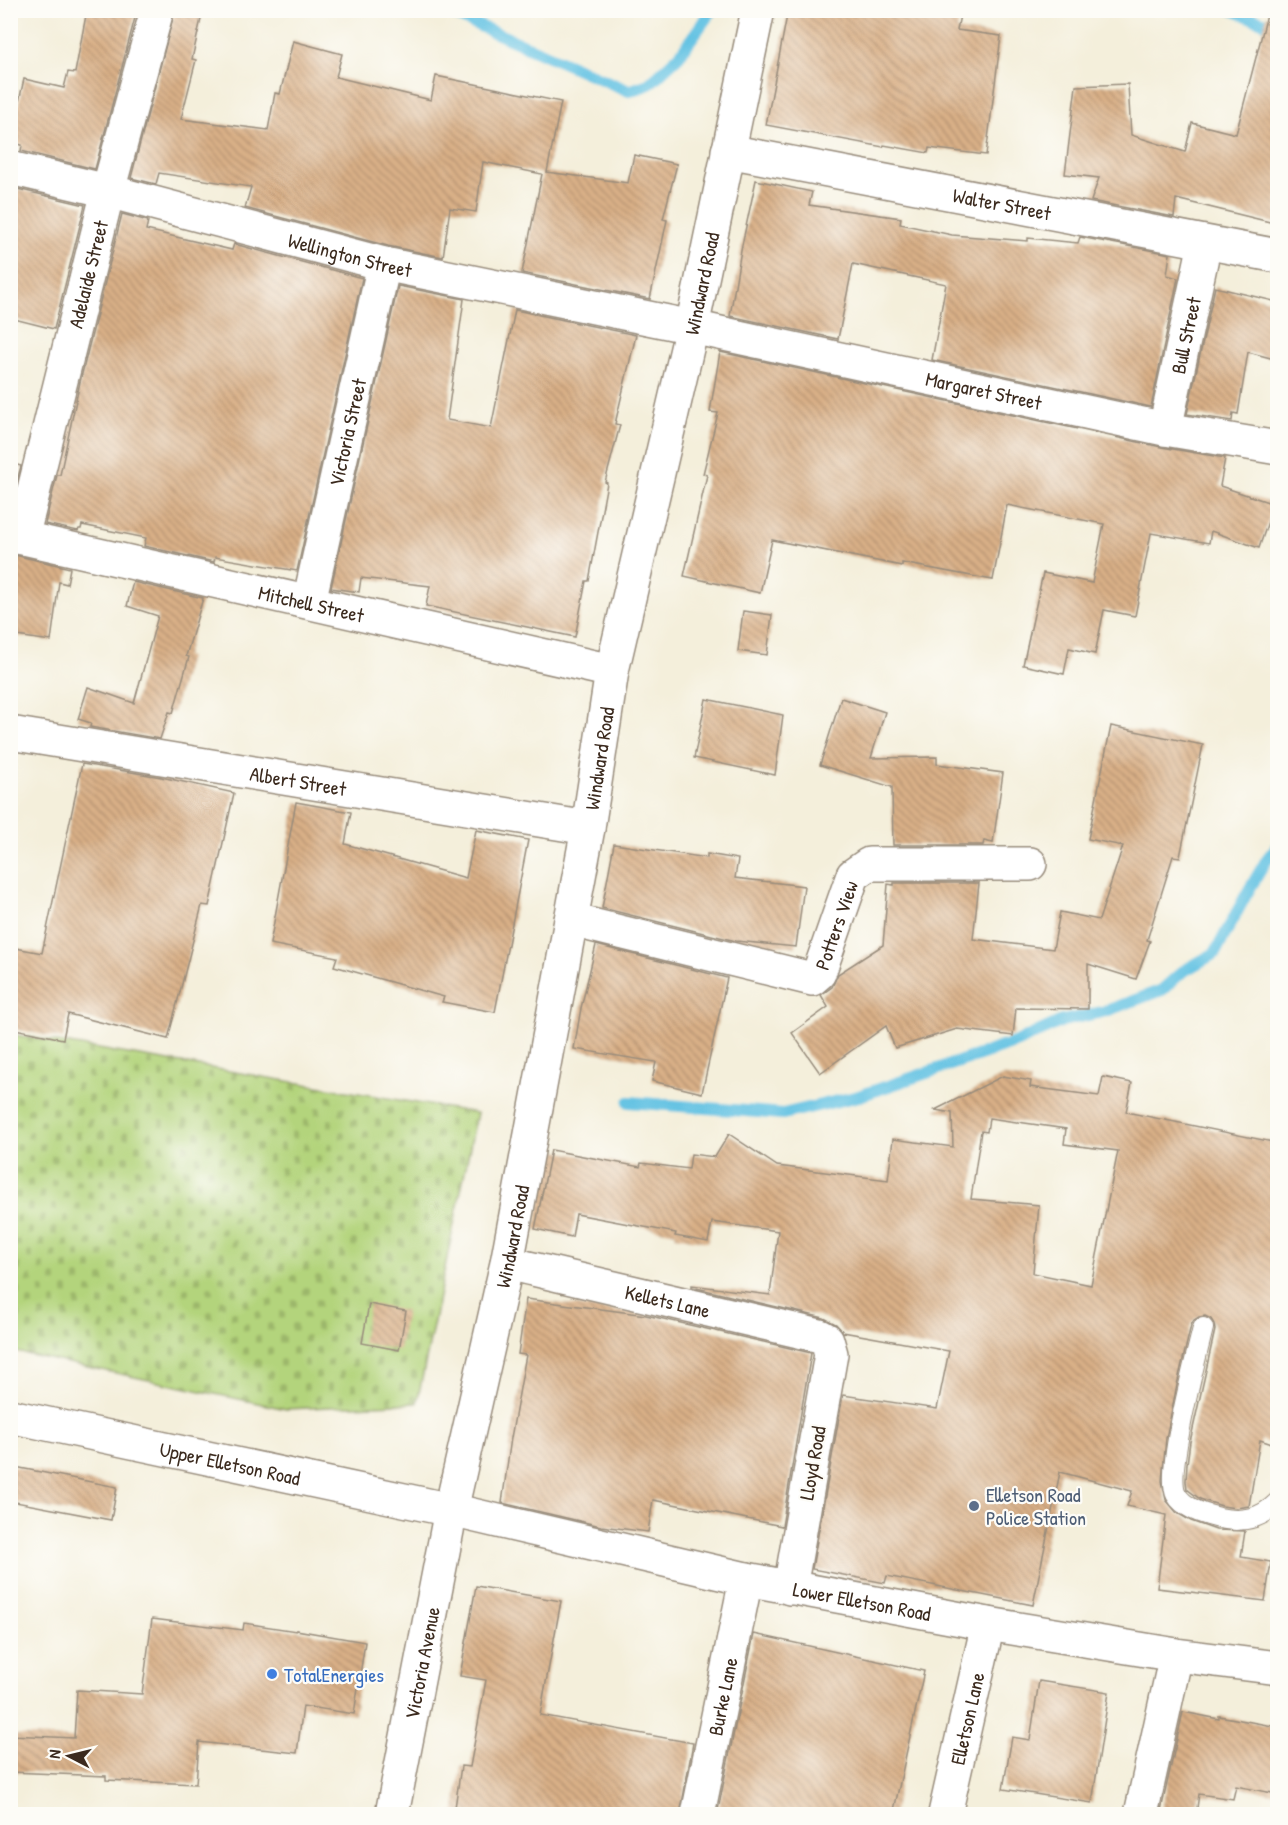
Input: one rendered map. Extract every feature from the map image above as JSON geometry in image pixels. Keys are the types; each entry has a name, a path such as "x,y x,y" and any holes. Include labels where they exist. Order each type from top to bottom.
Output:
{"street":[{"name":"Adelaide Street","path":"16,537 157,10"},
{"name":"Windward Road","path":"451,1510 507,1263 588,828 612,671 692,327 758,10"},
{"name":"Walter Street","path":"728,152 1278,256"},
{"name":"Wellington Street","path":"10,168 108,191 384,264 692,327"},
{"name":"Bull Street","path":"1165,429 1205,243"},
{"name":"Victoria Street","path":"309,602 384,264"},
{"name":"Margaret Street","path":"692,327 1165,429 1278,448"},
{"name":"Mitchell Street","path":"16,537 612,671"},
{"name":"Albert Street","path":"10,733 588,828"},
{"name":"Potters View","path":"571,920 812,979 819,973 853,875 869,864 1030,864"},
{"name":"Kellets Lane","path":"507,1263 820,1336 827,1340"},
{"name":"Lloyd Road","path":"790,1588 831,1354 827,1340"},
{"name":"Upper Elletson Road","path":"10,1416 451,1510"},
{"name":"Lower Elletson Road","path":"451,1510 790,1588 1176,1655 1278,1668"},
{"name":"Victoria Avenue","path":"392,1815 451,1510"},
{"name":"Burke Lane","path":"698,1815 746,1579"},
{"name":"Elletson Lane","path":"945,1815 988,1624"},
{"path":"1141,1815 1176,1655"}],"lane":[{"path":"1203,1328 1174,1457 1173,1484 1176,1494 1195,1510 1233,1521 1253,1519 1278,1502"}],"green space":[{"path":"10,1034 477,1113 417,1403 286,1409 11,1351"}],"building":[{"path":"87,10 137,10 95,169 21,151 22,145 10,142 24,79 64,88 68,72 75,73"},
{"path":"175,10 203,10 192,59 196,60 181,119 268,130 275,93 280,94 293,41 342,54 336,77 431,100 436,76 561,102 547,172 628,183 634,155 677,164 663,219 667,220 650,299 522,273 542,174 483,162 476,212 450,208 443,257 388,246 245,208 251,187 159,173 156,184 131,178"},
{"path":"788,10 961,10 957,30 1001,36 986,155 929,148 928,153 884,145 883,147 766,125"},
{"path":"1267,15 1278,17 1278,224 1176,199 1174,217 1091,201 1099,178 1065,174 1076,86 1128,84 1131,135 1185,152 1192,123 1236,134"},
{"path":"756,180 812,192 809,205 901,218 900,224 952,235 1028,241 1028,238 1078,243 1080,237 1170,254 1167,275 1178,278 1151,407 932,360 946,284 853,264 838,339 730,316"},
{"path":"13,188 85,205 54,329 10,318 10,202"},
{"path":"122,214 148,221 146,230 232,250 234,244 362,278 297,571 215,557 214,562 144,546 146,538 82,525 78,531 45,524 57,475 60,475 80,382"},
{"path":"398,286 464,299 447,420 491,428 515,310 636,335 615,424 620,425 605,482 607,483 589,581 586,581 575,637 426,606 430,586 361,578 359,592 331,588"},
{"path":"1215,287 1278,302 1278,360 1248,352 1238,414 1233,413 1232,421 1187,414"},
{"path":"720,352 1161,447 1225,458 1220,486 1274,504 1259,548 1211,531 1209,543 1151,533 1135,616 1104,610 1095,654 1069,648 1064,674 1023,665 1043,573 1092,583 1104,524 1007,505 993,580 902,563 902,566 772,540 760,593 684,576 707,475 703,474 718,413 710,412"},
{"path":"10,463 21,466 10,506"},
{"path":"10,554 70,568 67,584 59,582 51,641 10,635"},
{"path":"133,582 203,598 186,656 189,657 173,713 169,712 160,739 90,727 91,723 78,719 88,687 134,703 158,616 127,606"},
{"path":"743,611 772,615 767,655 738,651"},
{"path":"841,698 885,712 871,758 937,757 937,764 1003,773 993,843 984,841 983,845 893,845 892,787 820,765"},
{"path":"706,699 783,715 775,775 694,758"},
{"path":"1111,726 1203,745 1180,857 1173,856 1147,940 1150,941 1136,979 1088,964 1088,1009 1016,1008 1013,1036 957,1029 895,1048 886,1026 820,1073 792,1033 828,1007 821,995 832,987 838,974 883,945 888,884 979,883 973,939 1053,949 1060,912 1099,920 1123,846 1088,839"},
{"path":"82,764 161,777 234,793 209,906 202,905 168,1039 68,1014 63,1039 10,1028 10,947 42,953"},
{"path":"296,802 351,812 345,844 466,878 476,830 528,840 495,1012 442,1002 444,997 334,966 337,957 270,944"},
{"path":"614,844 707,858 707,854 738,859 735,878 804,886 796,947 736,941 602,908"},
{"path":"596,945 727,978 702,1093 652,1081 656,1062 574,1049"},
{"path":"1003,1076 1031,1081 1030,1087 1099,1096 1103,1077 1132,1083 1126,1112 1278,1143 1278,1446 1260,1440 1249,1506 1236,1508 1222,1506 1200,1499 1187,1489 1190,1442 1215,1330 1211,1319 1205,1316 1199,1317 1191,1325 1177,1385 1166,1438 1162,1481 1166,1500 1177,1513 1216,1530 1245,1531 1241,1557 1271,1562 1265,1601 1157,1588 1166,1515 1127,1506 1132,1491 1060,1472 1033,1605 887,1576 885,1583 812,1569 843,1395 937,1409 949,1351 843,1332 836,1324 824,1318 692,1287 692,1285 770,1295 778,1231 712,1222 708,1242 675,1236 676,1233 576,1214 572,1237 535,1229 551,1150 640,1167 641,1163 689,1169 691,1154 715,1157 729,1134 777,1166 888,1180 893,1139 953,1147 952,1113 935,1110","holes":["989,1118 1066,1129 1064,1144 1118,1151 1091,1285 1033,1273 1039,1205 971,1199 981,1131 987,1132"]},
{"path":"526,1299 646,1315 811,1353 782,1526 653,1500 648,1532 601,1526 502,1503 526,1355 518,1354"},
{"path":"369,1304 406,1311 399,1350 362,1343"},
{"path":"10,1466 117,1487 111,1520 10,1501"},
{"path":"476,1586 561,1601 540,1715 693,1743 680,1815 454,1815 461,1766 470,1767 486,1680 460,1676"},
{"path":"152,1619 243,1630 244,1623 365,1642 354,1714 303,1706 297,1753 199,1742 196,1784 106,1780 106,1776 10,1772 10,1735 74,1738 77,1690 142,1694"},
{"path":"754,1634 924,1671 893,1815 717,1815"},
{"path":"1039,1681 1109,1692 1092,1803 1003,1789 1012,1737 1030,1740"},
{"path":"1183,1712 1278,1727 1278,1794 1236,1786 1233,1799 1199,1794 1196,1815 1160,1815"}],"waterway":[{"path":"443,10 629,91 649,84 679,56 712,10"},
{"path":"1232,10 1278,28"},
{"path":"629,1102 783,1114 859,1096 1017,1042 1062,1021 1106,1011 1162,990 1182,972 1215,953 1246,895 1278,845"}],"place":[{"name":"Elletson Road Police Station","path":"974,1506"},
{"name":"TotalEnergies","path":"272,1674"}]}
